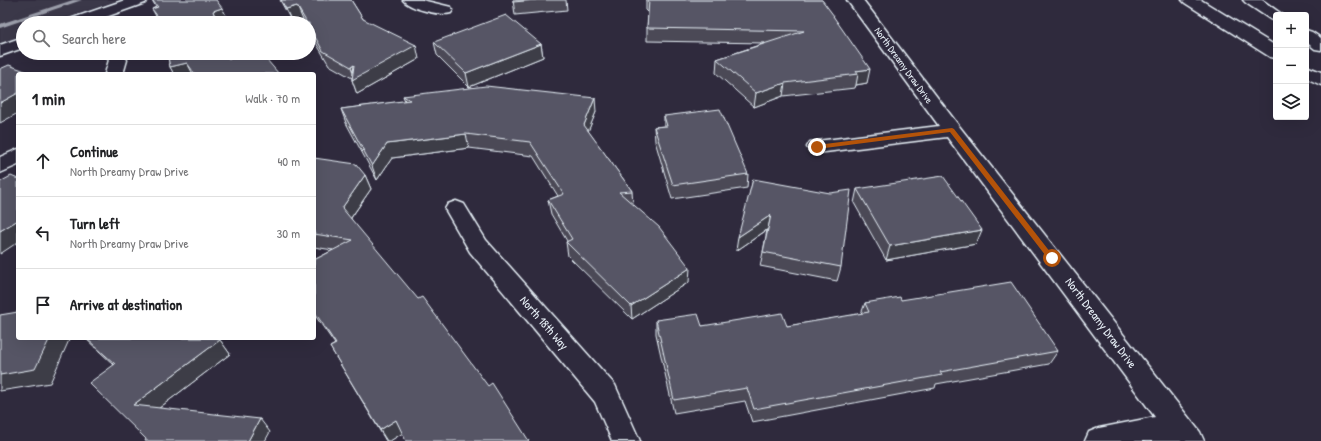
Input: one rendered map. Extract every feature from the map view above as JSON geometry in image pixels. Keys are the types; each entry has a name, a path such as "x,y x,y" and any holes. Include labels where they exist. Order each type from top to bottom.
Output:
{"main road":[{"path":"95,16 140,0"},
{"path":"410,0 418,4 445,10"},
{"name":"North Dreamy Draw Drive","path":"855,0 952,130 1052,258 1184,433"},
{"path":"1190,0 1273,50"},
{"path":"1252,0 1273,14"},
{"path":"1309,37 1321,44"},
{"path":"0,51 16,45"},
{"path":"115,72 118,60"},
{"path":"1309,73 1321,80"},
{"path":"817,147 952,130"},
{"path":"0,166 16,157"},
{"name":"North 18th Way","path":"456,209 478,246 605,394 626,441"},
{"path":"1099,441 1184,433"}],"shaded area":[{"path":"0,0 118,0 71,16 16,16 16,37 0,44"}],"building":[{"path":"152,0 216,0 222,8 213,11 215,16 157,16 152,9 158,7"},
{"path":"281,0 351,0 363,19 416,45 352,80 354,65 351,67 323,51 316,38 316,16 303,16 297,6 286,9"},
{"path":"513,0 536,0 513,2"},
{"path":"649,0 822,0 870,69 856,71 858,74 785,83 756,93 717,59 804,31 647,28"},
{"path":"506,15 541,44 466,73 434,42"},
{"path":"168,60 267,60 277,72 194,72 187,63 170,67"},
{"path":"9,65 28,72 16,72 16,94 0,103 0,69"},
{"path":"486,86 595,98 584,125 632,191 619,192 659,227 690,268 631,306 566,242 572,239 548,200 564,194 530,142 466,134 387,144 372,166 341,109 410,100 403,96"},
{"path":"720,109 748,174 673,185 654,127 667,126 664,116"},
{"path":"316,158 356,164 365,175 342,208 418,299 422,297 488,386 492,383 529,441 406,441 396,420 380,430 330,347 336,344 316,314 316,259 353,240 316,234"},
{"path":"11,176 16,178 16,221 0,231 0,182"},
{"path":"943,176 982,230 890,246 857,189"},
{"path":"753,179 830,193 851,190 841,267 763,252 771,215 738,237"},
{"path":"1011,282 1058,351 940,372 942,375 754,409 747,388 674,400 656,320 698,314 702,326 782,313 787,326 869,312 865,303 900,297 901,300"},
{"path":"16,312 16,340 49,340 35,369 0,375 0,315"},
{"path":"88,340 220,340 133,405 260,419 248,441 145,441 146,439 89,383 115,364"}],"waterway":[{"path":"30,16 79,0"},
{"path":"0,26 16,21"}],"route":[{"path":"817,147 952,130 1052,258"}]}
